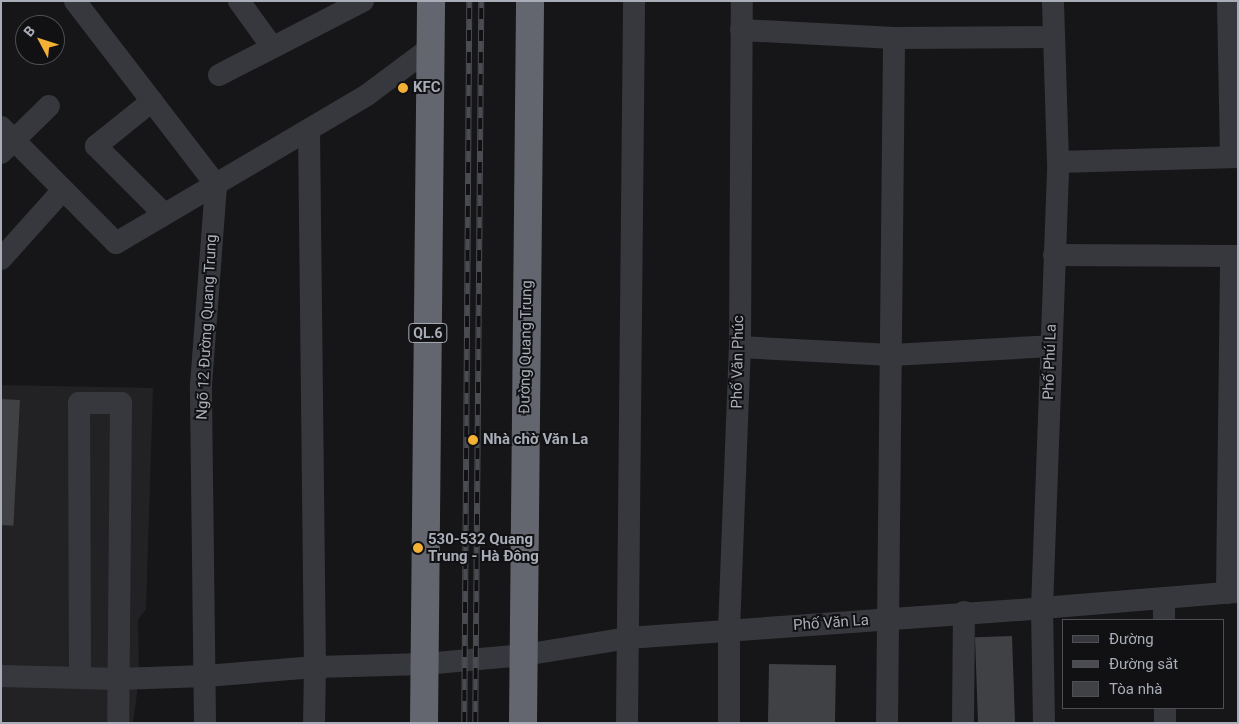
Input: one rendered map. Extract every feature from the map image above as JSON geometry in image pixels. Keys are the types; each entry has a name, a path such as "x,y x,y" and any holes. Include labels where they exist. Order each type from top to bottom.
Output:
{"highway":[{"name":"QL.6","path":"424,723 431,1"},
{"name":"Đường Quang Trung","path":"523,723 530,1"}],"street":[{"path":"76,1 216,184"},
{"path":"239,1 272,47"},
{"path":"219,75 363,1"},
{"path":"628,723 634,1"},
{"name":"Phố Văn Phúc","path":"729,723 729,630 740,347 742,1"},
{"name":"Phố Phú La","path":"1044,723 1042,608 1058,162 1053,1"},
{"path":"1058,162 1234,157 1228,1"},
{"path":"741,30 894,38 1053,37"},
{"path":"887,723 894,38"},
{"path":"49,106 5,140 62,190 116,243 367,95 430,48"},
{"path":"152,101 96,146 164,214"},
{"path":"309,130 314,723"},
{"name":"Ngõ 12 Đường Quang Trung","path":"205,723 206,676 201,385 216,184"},
{"path":"1,259 62,190"},
{"path":"1054,255 1235,256 1233,592"},
{"path":"740,347 892,355 1051,346"},
{"path":"80,678 79,403 120,403 118,723"},
{"name":"Phố Văn La","path":"1,676 118,679 206,676 315,667 425,664 524,655 628,638 1233,592"},
{"path":"1164,598 1164,619"},
{"path":"963,723 964,612"},
{"path":"1165,709 1165,723"}],"shaded area":[{"path":"1,385 153,388 146,609 138,620 139,678 133,723 1,723"}],"building":[{"path":"1,399 20,400 13,526 1,525"},
{"path":"1012,636 1015,723 978,723 975,637"},
{"path":"769,664 836,665 835,723 768,723"}],"railway":[{"path":"464,723 469,1"},
{"path":"475,723 481,1"}],"place":[{"name":"KFC","path":"403,88"},
{"name":"Nhà chờ Văn La","path":"473,440"},
{"name":"530-532 Quang Trung - Hà Đông","path":"418,548"}]}
